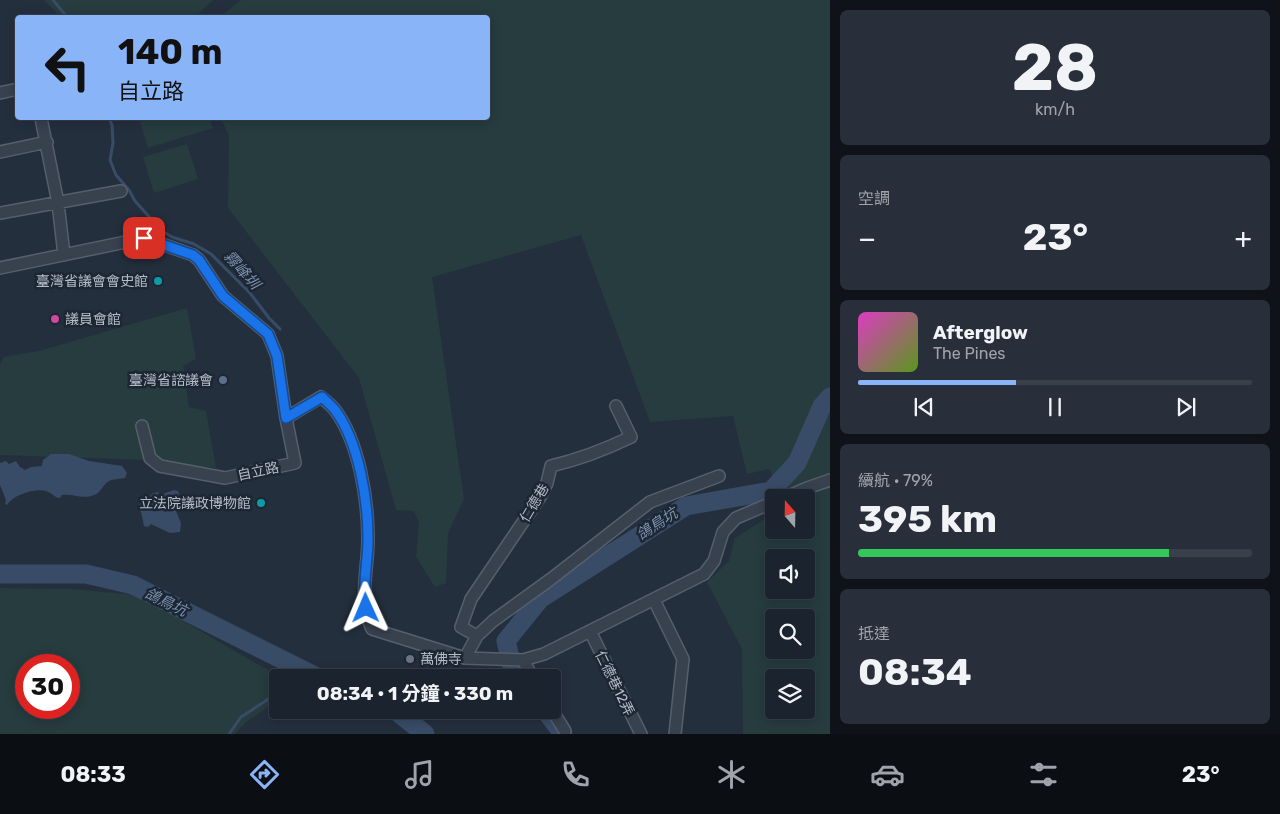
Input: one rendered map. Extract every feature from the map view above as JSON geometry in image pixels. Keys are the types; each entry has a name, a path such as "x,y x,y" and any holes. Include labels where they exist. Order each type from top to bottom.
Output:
{"street":[{"path":"0,93 15,90"},
{"path":"42,120 58,203 64,255"},
{"path":"0,152 47,142"},
{"path":"0,212 121,191"},
{"path":"0,268 144,238 193,255 199,260 223,296 268,334 277,356 286,418 322,397 335,411 348,434 356,453 365,501 368,539 364,598 367,618 372,629 469,658 519,659 544,654 704,574 714,561 723,532 736,518 765,506"},
{"name":"仁德巷","path":"477,636 461,627 471,599 540,497 547,483 551,466 595,454 631,437 616,406"},
{"name":"自立路","path":"142,426 150,458 160,466 225,478 295,463 286,418"},
{"path":"469,658 477,636 493,621 551,579 650,502 719,476"},
{"path":"807,489 830,480"},
{"path":"654,600 682,659 675,734"},
{"name":"仁德巷12弄","path":"590,631 641,734"},
{"path":"519,659 527,669"},
{"path":"558,719 565,731"}],"green space":[{"path":"44,0 213,0 197,15 57,15"},
{"path":"241,0 830,0 830,734 743,734 742,649 707,582 729,561 735,538 765,519 765,539 815,539 815,489 779,489 769,469 747,474 733,416 650,422 581,235 432,277 464,499 448,533 446,583 435,587 416,557 419,523 414,511 396,510 359,378 228,208 229,135 221,120 490,120 490,15 223,15"},
{"path":"140,120 210,120 213,128 148,148"},
{"path":"187,144 198,179 154,193 143,157"},
{"path":"187,308 196,359 183,366 189,407 206,411 216,468 148,460 0,456 0,364 4,357 39,351"},
{"path":"0,588 71,589 138,595 269,671 269,706 246,722 235,734 0,734"}],"water":[{"path":"51,454 69,454 89,461 122,466 127,473 125,478 109,481 98,493 90,496 62,495 60,498 41,490 19,495 7,505 5,504 6,500 0,485 0,463 6,461 9,464 16,461 25,470 31,467 42,466 43,460"},
{"path":"174,490 179,493 176,511 181,523 180,532 170,533 151,524 148,527 144,526 141,512 138,509 141,501 147,500 153,493 159,492 157,496 160,497"}],"waterway":[{"name":"霧峰圳","path":"53,0 66,15"},
{"name":"霧峰圳","path":"110,120 113,143 110,160 116,175 129,190 135,201 162,231 172,237 194,244 211,254 250,293 280,329"},
{"name":"鴿鳥坑","path":"514,669 506,641 540,599 686,506 771,491 797,463 822,406 830,397"},
{"name":"鴿鳥坑","path":"0,574 86,574 133,585 301,669"},
{"path":"281,669 284,661"},
{"path":"229,734 241,717 269,699"},
{"name":"鴿鳥坑","path":"406,719 425,734"},
{"name":"鴿鳥坑","path":"552,719 563,734"}],"place":[{"name":"臺灣省議會會史館","path":"158,281"},
{"name":"議員會館","path":"55,319"},
{"name":"臺灣省諮議會","path":"223,380"},
{"name":"立法院議政博物館","path":"261,503"},
{"name":"萬佛寺","path":"410,659"}],"route":[{"path":"144,238 193,255 199,260 223,296 268,334 277,356 286,418 322,397 335,411 356,453 365,501 368,539 364,598 366,608"}]}
